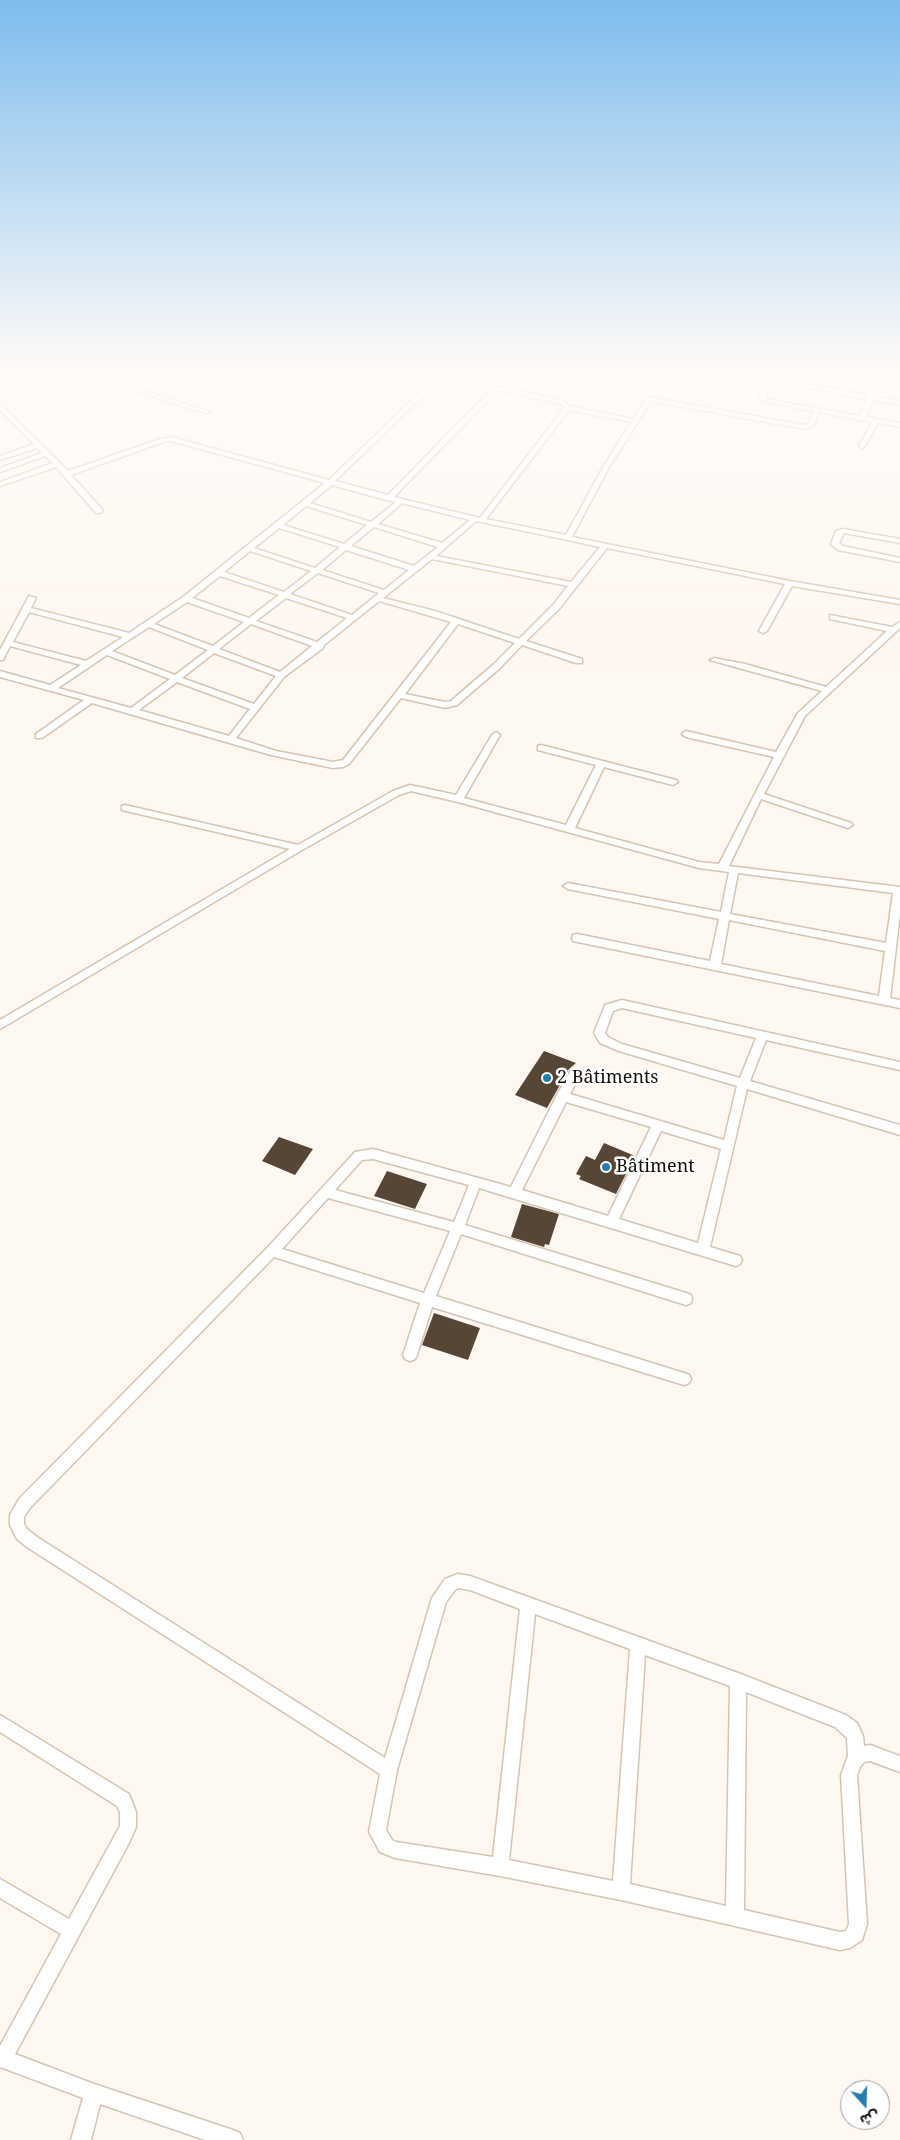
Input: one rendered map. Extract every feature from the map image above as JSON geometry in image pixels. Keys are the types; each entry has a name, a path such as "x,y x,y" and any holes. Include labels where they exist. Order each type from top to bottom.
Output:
{"street":[{"path":"0,484 35,472"},
{"path":"65,472 99,511"},
{"path":"67,474 73,472"},
{"path":"292,472 389,498 478,519 790,583 900,602"},
{"path":"50,688 186,599 280,526 341,472"},
{"path":"389,498 415,472"},
{"path":"231,739 281,676 478,519 516,472"},
{"path":"568,538 603,472"},
{"path":"133,711 317,570 401,501"},
{"path":"306,504 443,546"},
{"path":"280,526 415,569"},
{"path":"900,541 844,531 838,533 835,544 841,548 900,560"},
{"path":"399,695 449,705 497,666 556,607 605,545"},
{"path":"251,548 317,570 382,596 578,661"},
{"path":"431,556 573,585"},
{"path":"220,573 354,618"},
{"path":"763,631 790,583"},
{"path":"0,658 32,598"},
{"path":"186,599 320,646"},
{"path":"27,609 130,636"},
{"path":"833,617 892,630"},
{"path":"0,674 231,739 274,753 332,766 340,765 352,755 456,621"},
{"path":"147,624 281,676"},
{"path":"722,869 778,755 801,716 900,624"},
{"path":"8,643 87,664"},
{"path":"106,652 256,708"},
{"path":"714,660 745,666 827,690"},
{"path":"39,736 90,700"},
{"path":"686,734 778,755"},
{"path":"459,799 496,735"},
{"path":"541,748 673,782"},
{"path":"569,830 601,764"},
{"path":"0,1025 299,848 403,790 416,789 699,865 734,871 899,890 884,1000"},
{"path":"758,795 848,824"},
{"path":"125,808 299,848"},
{"path":"715,965 734,871"},
{"path":"568,886 891,948"},
{"path":"577,938 900,1004"},
{"path":"900,1066 762,1037 622,1004 609,1008 599,1033 604,1040 619,1047 900,1130"},
{"path":"703,1250 743,1084 762,1037"},
{"path":"514,1193 575,1073"},
{"path":"562,1096 728,1146"},
{"path":"611,1223 658,1125"},
{"path":"389,1770 32,1542 22,1534 17,1525 17,1515 24,1504 272,1251 359,1155 365,1153 476,1182 736,1260"},
{"path":"410,1355 428,1299 476,1182"},
{"path":"325,1192 457,1228 686,1299"},
{"path":"272,1251 684,1379"},
{"path":"458,1581 470,1583 528,1606 738,1681 847,1725 855,1736 856,1756 849,1775 858,1924 856,1934 850,1939 840,1941 734,1916 500,1866 395,1850 386,1846 380,1840 378,1827 389,1770 440,1598 450,1584 458,1581"},
{"path":"500,1866 528,1606"},
{"path":"620,1891 638,1645"},
{"path":"734,1916 738,1681"},
{"path":"0,1722 123,1800 128,1812 128,1827 123,1838 2,2058 94,2093 233,2140"},
{"path":"856,1756 870,1753 900,1764"},
{"path":"0,1888 72,1930"},
{"path":"81,2140 94,2093"}],"building":[{"name":"2 Bâtiments","path":"544,1051 576,1063 569,1069 547,1108 515,1095"},
{"path":"279,1137 313,1149 295,1175 262,1161"},
{"name":"Bâtiment","path":"604,1143 635,1156 616,1194 579,1179 581,1176 576,1174 586,1156 595,1160"},
{"path":"387,1171 427,1184 415,1209 374,1196"},
{"path":"522,1204 559,1214 549,1245 545,1244 544,1247 511,1237"},
{"path":"434,1313 480,1328 468,1360 422,1345"}],"place":[{"name":"2 Bâtiments","path":"547,1078"},
{"name":"Bâtiment","path":"606,1167"}]}
